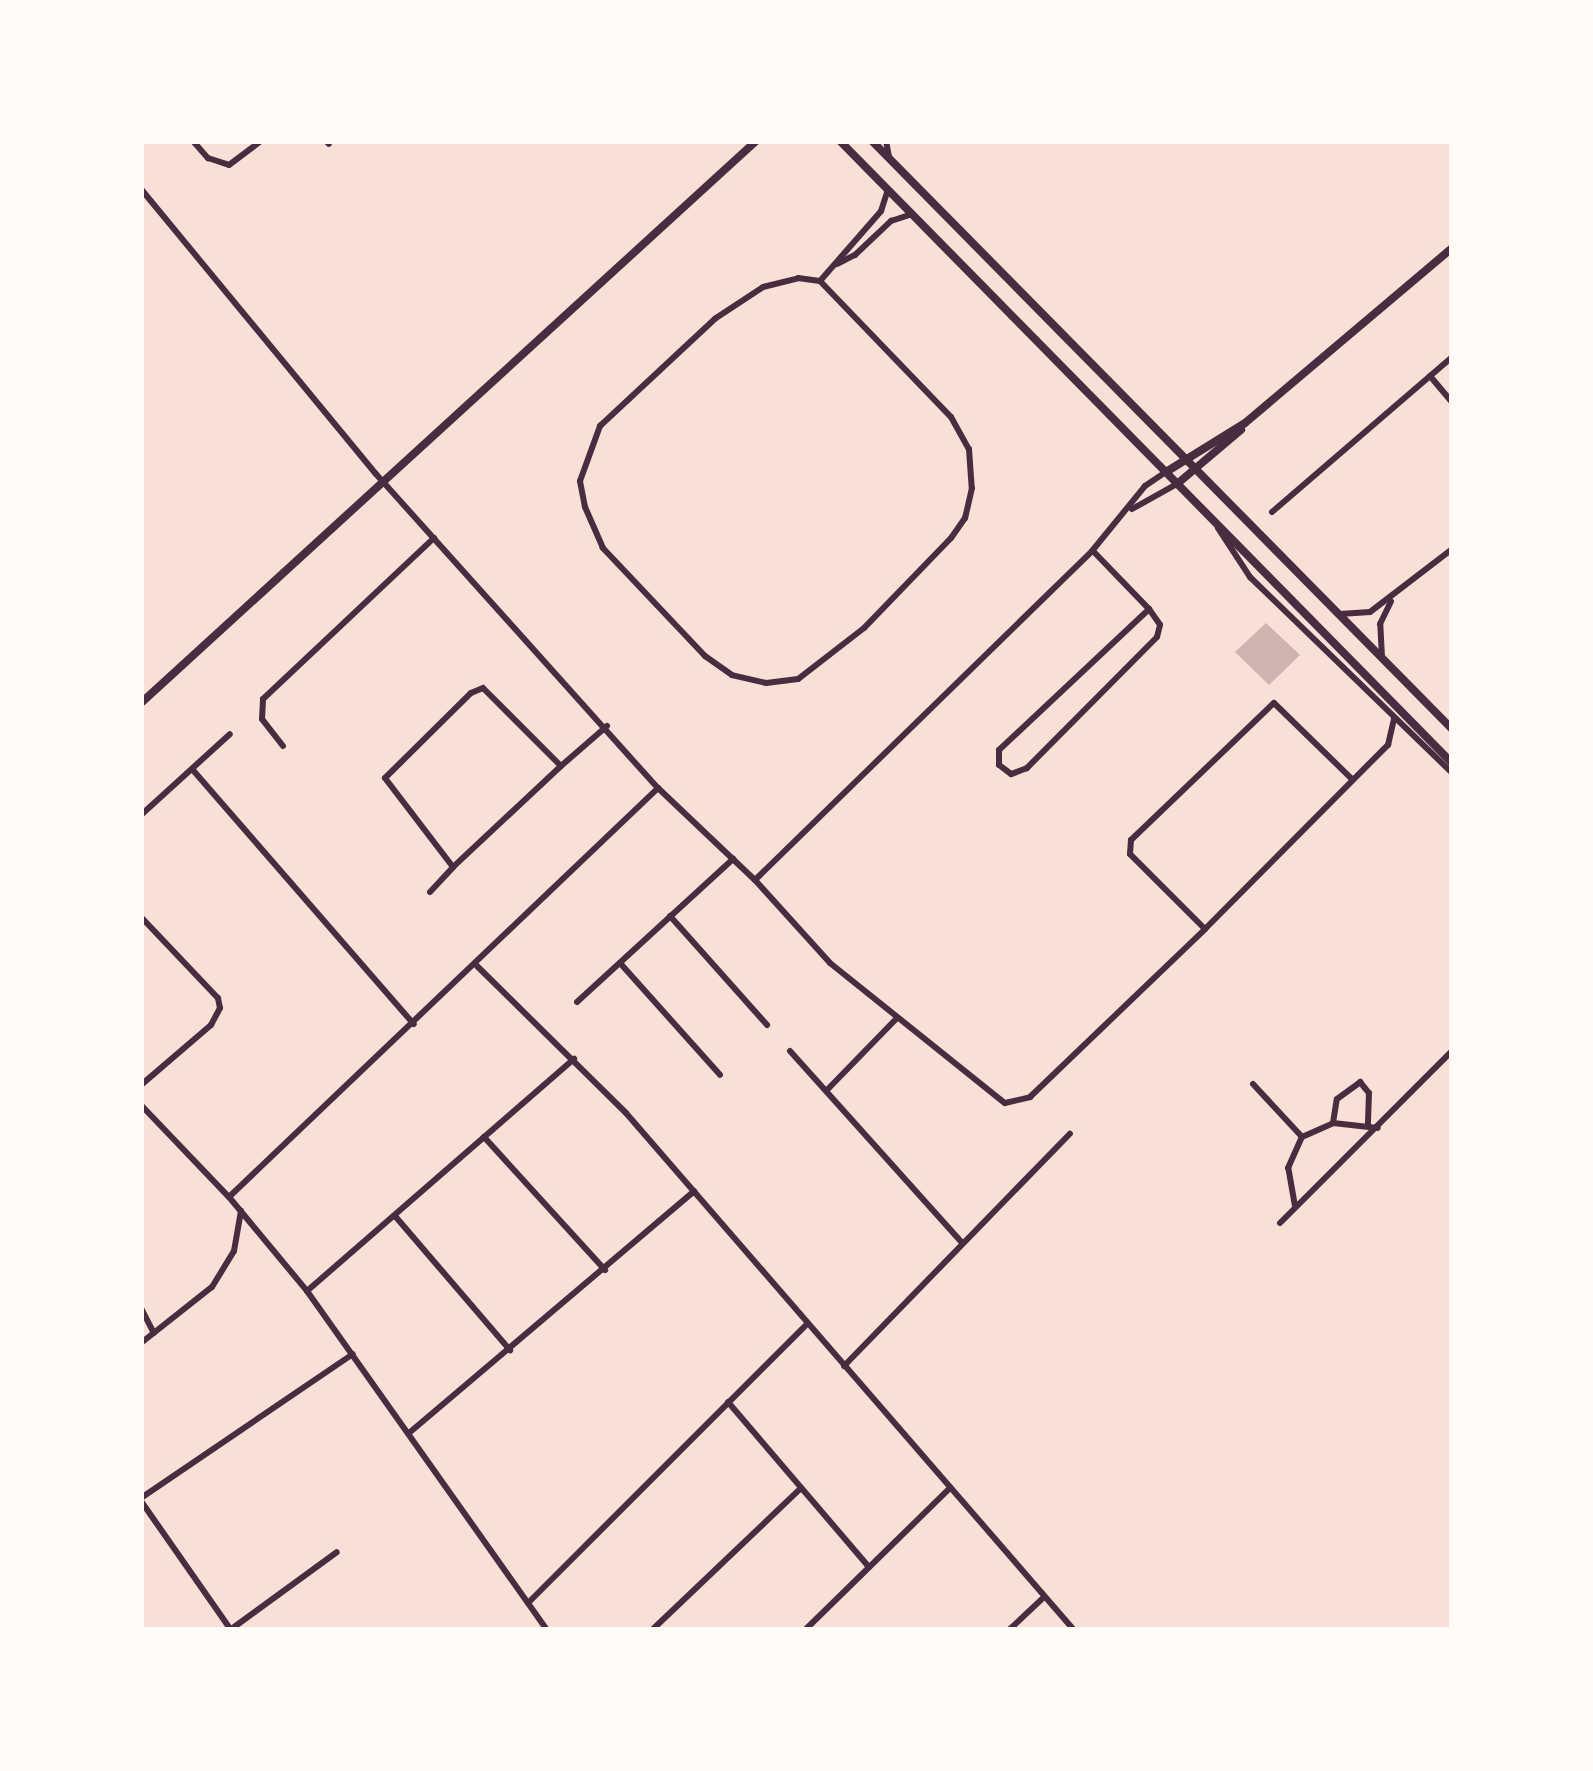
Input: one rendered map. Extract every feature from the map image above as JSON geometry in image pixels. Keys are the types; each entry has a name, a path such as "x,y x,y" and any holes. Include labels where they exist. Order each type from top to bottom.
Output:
{"street":[{"path":"193,141 208,158 229,165 261,141"},
{"path":"141,703 756,141"},
{"path":"841,141 1452,763"},
{"path":"872,141 1452,729"},
{"path":"886,141 890,160"},
{"path":"820,281 958,426 971,461 970,500 958,529 938,555 829,659 785,682 744,680 705,656 603,548 585,507 580,481 600,426 716,318 774,282 820,281 881,211 888,188"},
{"path":"141,189 382,481 658,788 755,880 830,963 999,1100 1022,1102 1205,929 1388,745 1394,719"},
{"path":"837,263 855,255 891,220 912,214"},
{"path":"1129,511 1197,471 1245,423 1452,248"},
{"path":"1272,512 1452,357"},
{"path":"1430,376 1452,403"},
{"path":"755,880 1093,551 1145,486 1245,423"},
{"path":"1213,520 1250,577 1452,773"},
{"path":"283,746 262,719 263,699 434,538"},
{"path":"1336,613 1364,614 1393,598 1452,549"},
{"path":"1093,551 1149,609 1160,625 1156,637 1027,768 1011,774 999,765 999,750 1149,609"},
{"path":"1382,658 1380,625 1393,598"},
{"path":"453,867 386,778 471,693 489,689 561,766"},
{"path":"1205,929 1130,854 1131,840 1274,703 1353,780"},
{"path":"430,892 607,726"},
{"path":"141,815 230,734"},
{"path":"1388,745 1417,742"},
{"path":"192,769 414,1024"},
{"path":"229,1197 658,788"},
{"path":"577,1002 733,859"},
{"path":"141,916 218,998 220,1008 211,1025 141,1084"},
{"path":"670,916 766,1025"},
{"path":"620,963 720,1075"},
{"path":"477,965 574,1059 694,1191 805,1326 1073,1630"},
{"path":"827,1090 896,1018"},
{"path":"790,1051 962,1243"},
{"path":"1280,1223 1452,1051"},
{"path":"308,1291 574,1059"},
{"path":"1333,1124 1337,1099 1360,1082 1369,1093 1368,1125"},
{"path":"1253,1084 1302,1137"},
{"path":"141,1105 241,1210 308,1291 547,1630"},
{"path":"1296,1208 1288,1168 1302,1137 1333,1124 1378,1128"},
{"path":"844,1366 1070,1134"},
{"path":"484,1137 605,1270"},
{"path":"407,1434 694,1191"},
{"path":"141,1342 212,1287 234,1251 241,1210"},
{"path":"394,1215 510,1350"},
{"path":"141,1308 154,1334"},
{"path":"528,1603 805,1326"},
{"path":"337,1552 231,1630 141,1500 353,1354"},
{"path":"728,1402 869,1567"},
{"path":"805,1630 950,1488"},
{"path":"652,1630 801,1489"},
{"path":"1009,1630 1044,1597"}],"building":[{"path":"1266,623 1300,655 1269,685 1235,652"}]}
